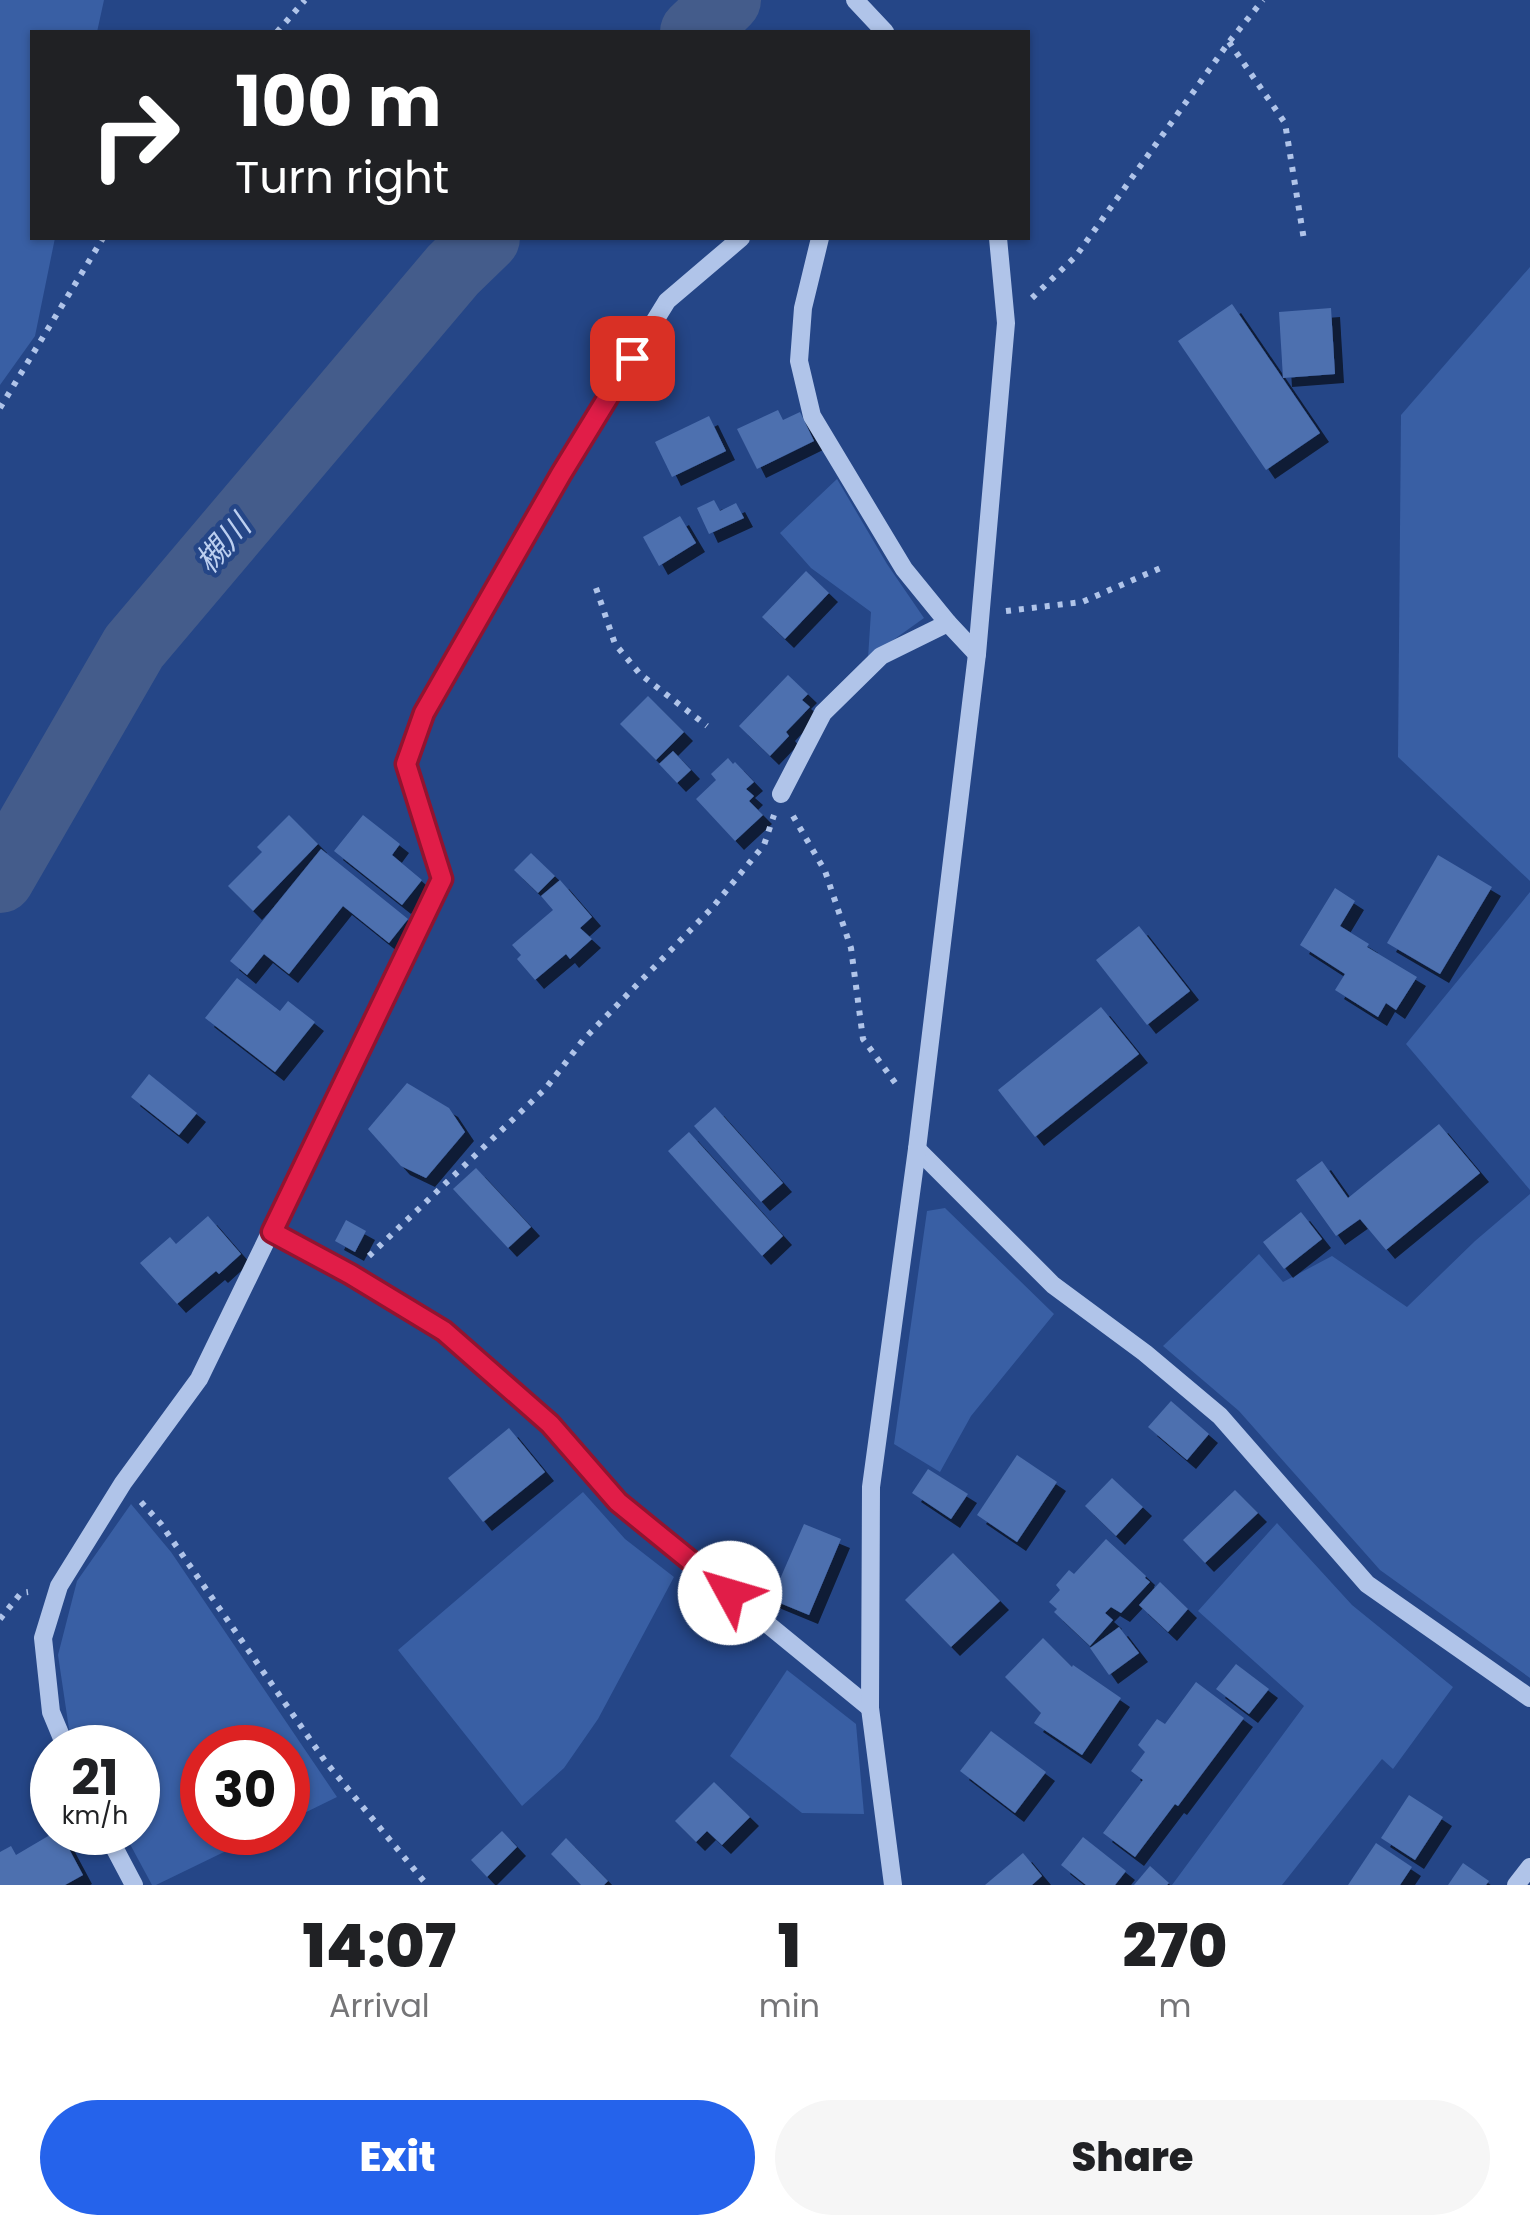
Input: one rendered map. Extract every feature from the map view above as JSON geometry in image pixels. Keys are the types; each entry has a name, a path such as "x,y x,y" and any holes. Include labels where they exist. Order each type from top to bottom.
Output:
{"street":[{"path":"855,0 883,30"},
{"path":"56,1725 51,1712 43,1638 59,1586 123,1483 199,1379 442,879 406,764 424,713 561,474 667,301 739,240"},
{"path":"820,240 803,308 799,361 812,416 904,569 976,654"},
{"path":"893,1885 870,1708 871,1487 917,1148 976,654 1006,323 998,240"},
{"path":"781,794 823,713 880,656 948,623"},
{"path":"917,1148 1053,1286 1145,1353 1220,1416 1367,1584 1530,1698"},
{"path":"272,1232 444,1331 550,1424 618,1502 870,1708"},
{"path":"118,1855 134,1885"},
{"path":"1516,1885 1530,1867"}],"path":[{"path":"279,30 305,0"},
{"path":"1006,323 1076,256 1263,0"},
{"path":"1229,42 1285,123 1304,240"},
{"path":"0,408 103,240"},
{"path":"980,614 1082,602 1164,566"},
{"path":"596,588 614,644 640,674 708,726"},
{"path":"781,794 825,871 846,932 864,1039 920,1118"},
{"path":"350,1274 546,1088 583,1040 712,908 764,846 781,794"},
{"path":"123,1483 161,1524 325,1761 428,1885"}],"shaded area":[{"path":"0,0 104,0 97,30 30,30 30,240 55,240 35,336 0,385"},
{"path":"1530,267 1530,881 1398,757 1401,415"},
{"path":"837,479 924,618 868,658 871,612 811,568 780,533"},
{"path":"1530,892 1530,1190 1406,1044"},
{"path":"1530,1194 1530,1678 1380,1570 1239,1411 1163,1346 1259,1254 1283,1282 1332,1256 1407,1307"},
{"path":"945,1208 1054,1314 971,1416 940,1472 894,1444 927,1211"},
{"path":"583,1492 625,1539 674,1577 598,1719 564,1768 522,1806 398,1650"},
{"path":"131,1504 171,1552 288,1725 180,1725 180,1855 218,1855 156,1885 152,1885 136,1855 160,1855 160,1725 68,1725 58,1655 77,1581"},
{"path":"1277,1523 1352,1605 1453,1687 1393,1769 1382,1759 1282,1885 1172,1885 1304,1706 1198,1611"},
{"path":"787,1670 856,1724 864,1814 802,1813 730,1756"},
{"path":"310,1757 337,1797 310,1810"}],"building":[{"path":"1232,304 1320,433 1266,470 1178,341"},
{"path":"1331,308 1335,374 1283,378 1279,312"},
{"path":"778,410 783,420 800,412 814,441 757,469 737,429"},
{"path":"709,416 726,451 672,477 655,442"},
{"path":"714,500 720,511 736,503 744,518 709,534 697,508"},
{"path":"680,516 696,543 659,566 643,537"},
{"path":"806,571 829,593 785,639 762,617"},
{"path":"788,675 808,694 802,700 810,707 770,756 739,726"},
{"path":"648,696 684,732 656,760 620,724"},
{"path":"673,751 691,770 677,783 659,764"},
{"path":"728,758 754,782 746,789 754,796 749,801 763,815 735,841 696,799 716,780 711,774"},
{"path":"289,815 318,844 253,911 228,886 262,852 257,847"},
{"path":"363,815 400,844 392,855 422,880 402,905 334,851"},
{"path":"321,849 408,919 389,943 343,906 289,974 264,954 247,975 230,961"},
{"path":"531,853 555,876 538,893 514,870"},
{"path":"1438,855 1492,887 1440,974 1387,943"},
{"path":"560,880 592,917 580,928 592,939 570,959 566,954 535,980 517,959 521,955 512,945 553,910 541,896"},
{"path":"1335,888 1355,901 1340,926 1417,977 1396,1010 1386,1003 1378,1017 1335,990 1345,974 1300,945"},
{"path":"1139,926 1190,991 1147,1025 1096,960"},
{"path":"237,978 280,1011 288,1001 315,1022 275,1072 205,1018"},
{"path":"1101,1007 1139,1054 1035,1137 998,1090"},
{"path":"149,1074 197,1113 179,1135 131,1097"},
{"path":"407,1083 449,1108 465,1132 426,1178 401,1166 368,1129"},
{"path":"715,1107 783,1183 761,1202 694,1126"},
{"path":"1439,1124 1480,1173 1386,1250 1360,1219 1336,1236 1296,1180 1322,1161 1348,1198"},
{"path":"689,1132 783,1236 762,1256 668,1151"},
{"path":"476,1168 531,1227 508,1248 453,1189"},
{"path":"1301,1212 1322,1239 1284,1269 1263,1242"},
{"path":"208,1216 241,1254 177,1304 140,1263 170,1237 176,1244"},
{"path":"346,1220 366,1231 355,1252 335,1241"},
{"path":"1171,1401 1209,1434 1187,1460 1148,1427"},
{"path":"509,1428 545,1472 483,1522 448,1478"},
{"path":"1017,1455 1057,1482 1017,1542 977,1515"},
{"path":"928,1469 968,1494 951,1519 912,1493"},
{"path":"1112,1478 1143,1507 1116,1536 1085,1506"},
{"path":"1235,1490 1258,1513 1205,1563 1183,1540"},
{"path":"804,1524 841,1539 809,1615 758,1594 767,1574 780,1579"},
{"path":"1106,1539 1150,1582 1121,1613 1111,1607 1105,1613 1113,1620 1090,1646 1054,1612 1057,1609 1049,1602 1060,1590 1056,1585 1069,1570 1074,1574"},
{"path":"953,1553 1000,1601 951,1647 905,1600"},
{"path":"1160,1582 1188,1609 1168,1632 1139,1605"},
{"path":"1119,1627 1139,1653 1109,1675 1090,1648"},
{"path":"1043,1638 1072,1667 1121,1698 1082,1755 1034,1723 1041,1713 1005,1677"},
{"path":"1236,1664 1269,1689 1249,1714 1216,1689"},
{"path":"1196,1682 1244,1718 1135,1857 1103,1833 1143,1780 1131,1771 1145,1752 1138,1745 1157,1719 1165,1724"},
{"path":"991,1731 1046,1772 1015,1813 960,1771"},
{"path":"714,1782 750,1817 722,1845 707,1831 696,1842 675,1821"},
{"path":"1409,1795 1443,1817 1415,1860 1381,1838"},
{"path":"502,1831 517,1847 487,1877 471,1860"},
{"path":"1083,1837 1126,1871 1115,1885 1086,1885 1061,1865"},
{"path":"566,1838 608,1881 604,1885 581,1885 551,1854"},
{"path":"1376,1843 1412,1867 1400,1885 1348,1885"},
{"path":"11,1846 16,1855 30,1847 30,1855 72,1855 83,1875 65,1885 0,1885 0,1852"},
{"path":"1023,1853 1042,1876 1032,1885 985,1885"},
{"path":"1463,1863 1489,1881 1486,1885 1448,1885"},
{"path":"1150,1866 1169,1883 1167,1885 1134,1885"}],"waterway":[{"name":"槻川","path":"696,30 727,0"},
{"name":"槻川","path":"0,879 134,647 453,270 484,240"}],"route":[{"path":"632,358 424,713 406,764 442,879 272,1232 444,1331 550,1424 618,1502 730,1593"}]}
